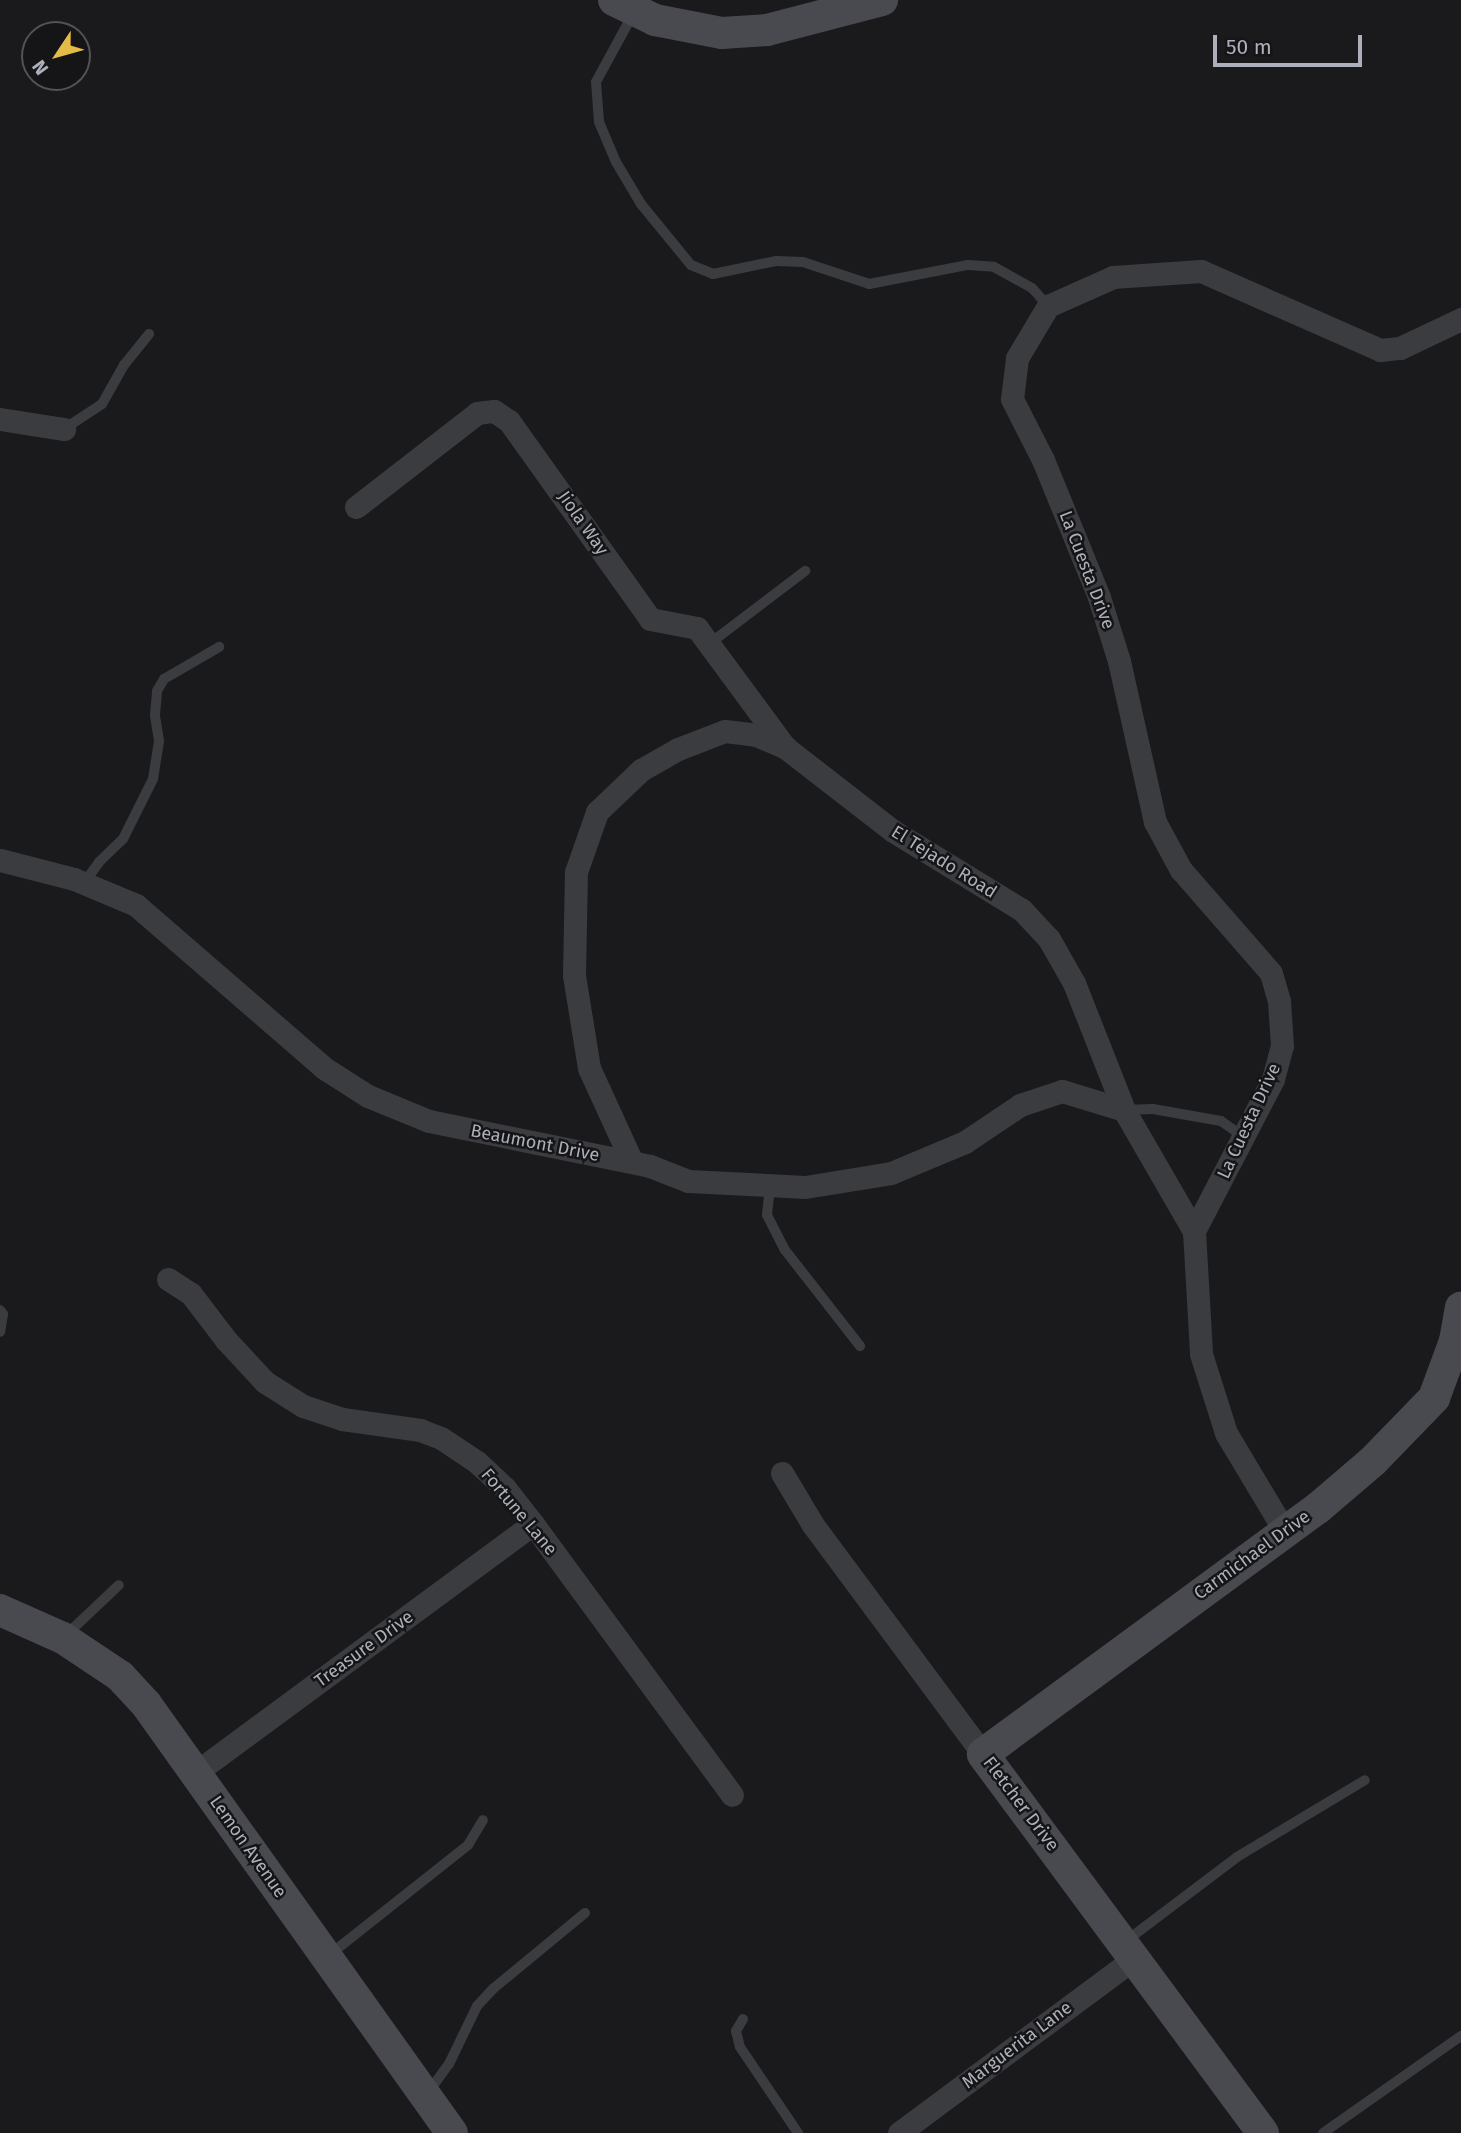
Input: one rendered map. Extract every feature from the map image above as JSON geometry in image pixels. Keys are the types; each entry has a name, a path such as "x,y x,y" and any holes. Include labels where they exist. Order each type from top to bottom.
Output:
{"street":[{"path":"624,6 677,26 745,32 882,0"},
{"path":"1048,306 1113,277 1201,271 1380,350 1400,348 1461,319"},
{"name":"La Cuesta Drive","path":"1048,306 1017,358 1012,399 1043,460 1096,587 1119,661 1148,801 1164,842 1181,870 1271,973 1279,1001 1282,1030 1279,1063 1245,1137 1194,1231"},
{"name":"Jiola Way","path":"356,508 477,413 494,411 509,421 650,619 697,628 786,748"},
{"path":"0,419 64,429"},
{"name":"El Tejado Road","path":"632,1162 589,1068 574,975 576,872 597,812 641,771 678,748 725,732 756,735 786,748 893,831 1022,910 1049,939 1074,983 1124,1110 1194,1231 1201,1354 1227,1433 1284,1530"},
{"name":"Beaumont Drive","path":"0,860 84,883 136,905 324,1068 368,1096 429,1121 650,1166 688,1181 805,1187 891,1173 965,1142 1020,1105 1062,1091 1124,1110"},
{"name":"Fortune Lane","path":"168,1279 191,1294 226,1340 265,1382 303,1406 341,1419 399,1425 441,1438 477,1462 505,1488 533,1524 733,1795"},
{"name":"Carmichael Drive","path":"983,1754 1284,1530 1318,1508 1373,1461 1434,1398 1455,1341 1461,1308"},
{"name":"Fletcher Drive","path":"782,1473 813,1525 1264,2133"},
{"name":"Treasure Drive","path":"195,1773 533,1524"},
{"name":"Lemon Avenue","path":"0,1610 63,1638 120,1676 146,1704 452,2133"},
{"name":"Marguerita Lane","path":"899,2133 1129,1950"}],"lane":[{"path":"624,6 596,82 599,122 616,162 641,204 691,265 713,274 776,261 803,262 869,284 968,265 994,267 1032,288 1048,306"},
{"path":"64,429 102,404 124,365 149,334"},
{"path":"709,644 805,570"},
{"path":"84,883 99,862 123,839 153,779 159,741 155,715 157,691 164,679 219,647"},
{"path":"1124,1110 1153,1109 1221,1121 1245,1137"},
{"path":"770,1186 767,1215 785,1250 860,1346"},
{"path":"0,1310 3,1314 0,1332"},
{"path":"63,1638 119,1585"},
{"path":"1129,1950 1237,1857 1365,1780"},
{"path":"326,1958 468,1845 483,1820"},
{"path":"425,2096 449,2064 477,2006 494,1988 585,1913"},
{"path":"743,2019 736,2031 740,2047 798,2133"},
{"path":"1323,2133 1461,2036"}]}
